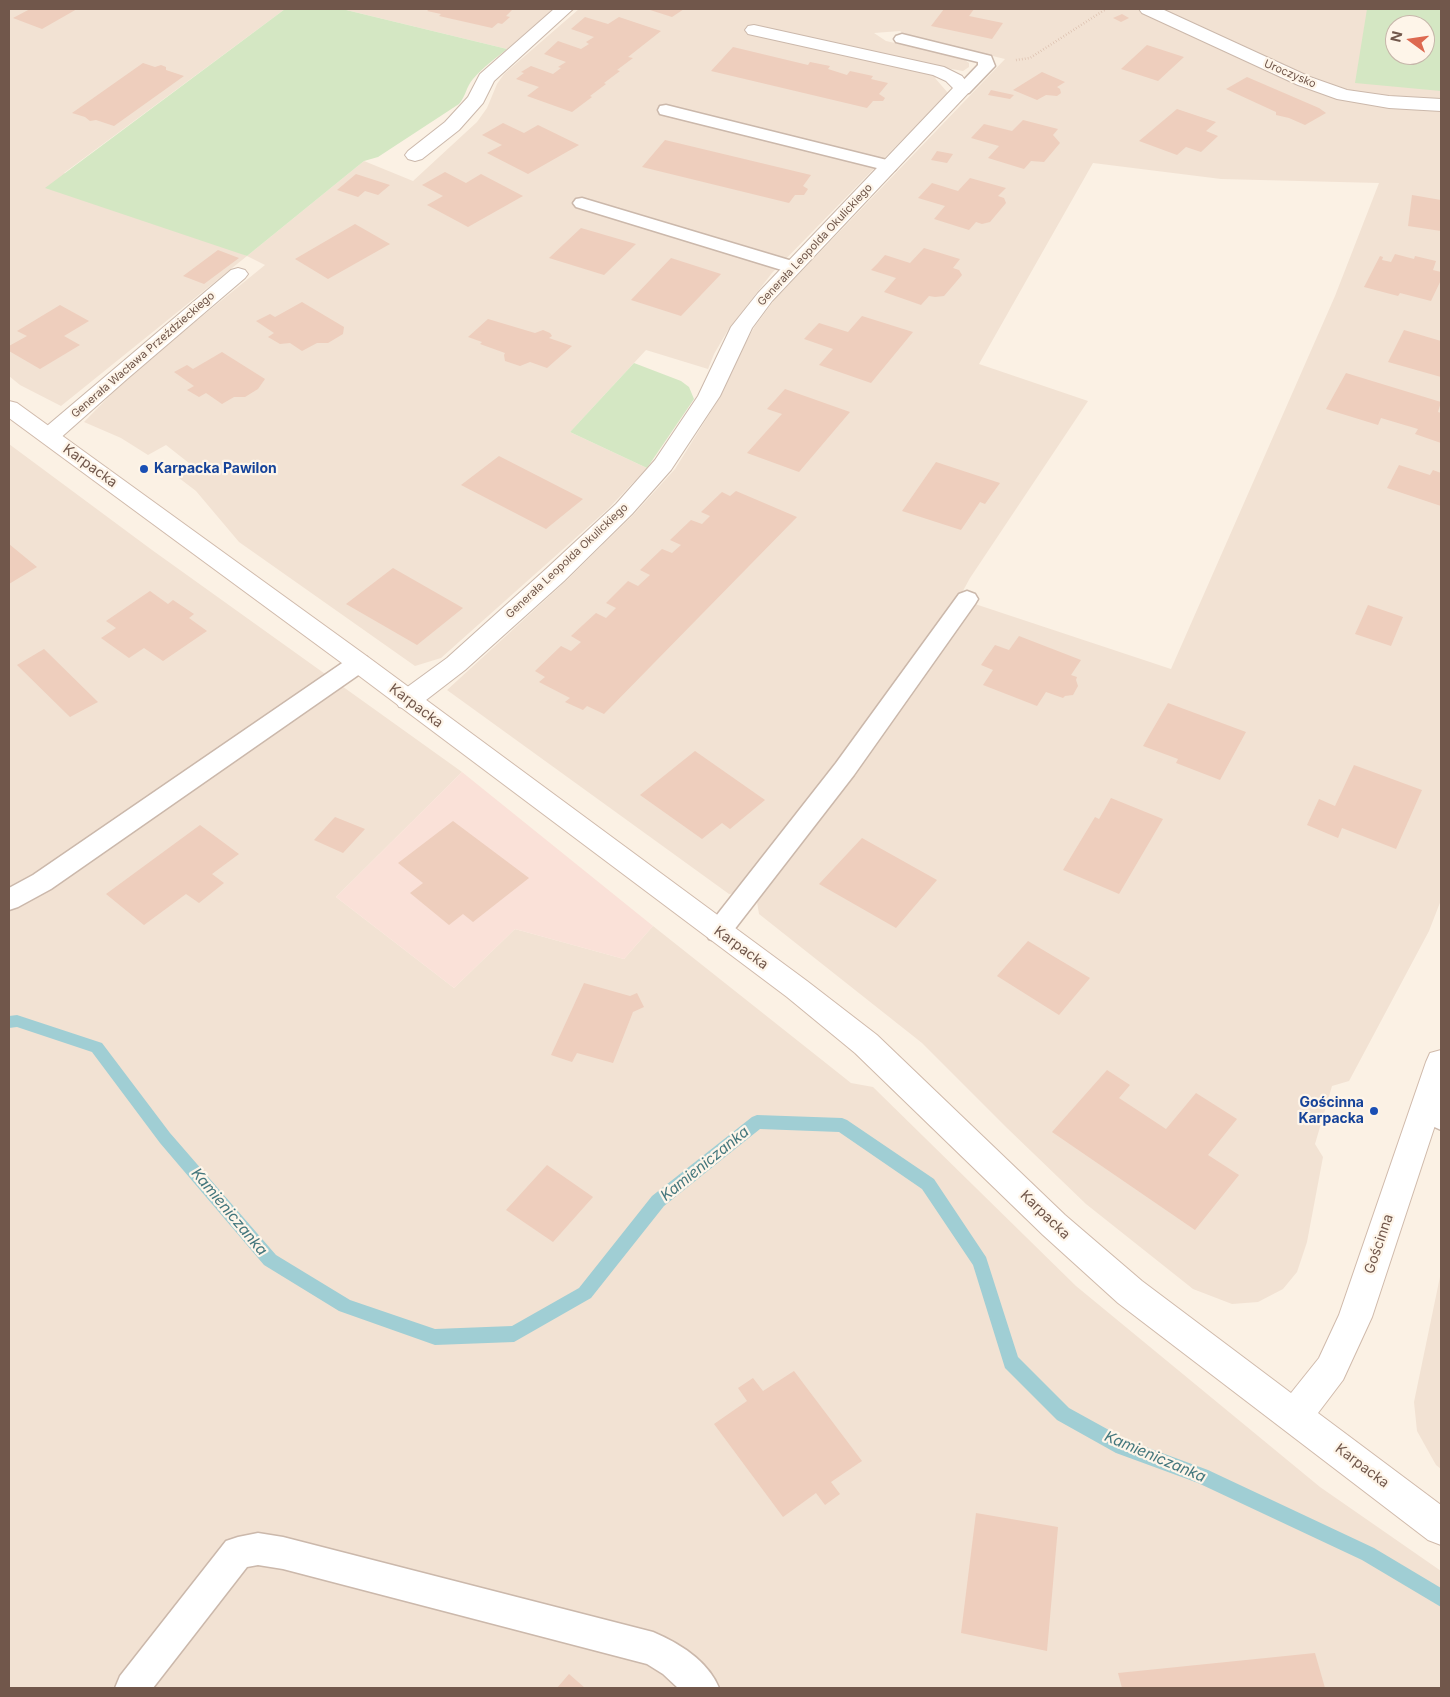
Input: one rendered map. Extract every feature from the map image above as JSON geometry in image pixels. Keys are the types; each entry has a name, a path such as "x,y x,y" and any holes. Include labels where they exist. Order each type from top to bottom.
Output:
{"street":[{"path":"415,155 452,126 476,99 486,78 564,9"},
{"name":"Uroczysko","path":"1148,9 1304,81 1344,95 1389,102 1441,105"},
{"path":"754,30 950,74 959,81 963,89"},
{"name":"Generała Leopolda Okulickiego","path":"408,700 456,664 556,575 630,502 682,439 709,396 742,327 765,297 963,89"},
{"name":"Generała Wacława Przeździeckiego","path":"49,436 119,374 238,274"},
{"name":"Karpacka","path":"9,408 359,663 718,932 797,988 866,1044 1054,1225 1130,1292 1441,1526"},
{"name":"Gościnna","path":"1295,1415 1331,1369 1355,1316 1433,1114 1441,1062"}],"lane":[{"path":"902,39 973,55 985,60 988,66 963,89"},
{"path":"666,110 889,166"},
{"path":"582,203 792,267"},
{"path":"718,932 845,769 967,599"},
{"path":"9,900 42,882 359,663"},
{"path":"132,1688 238,1553 258,1548 653,1649 674,1662 702,1688"}],"path":[{"path":"988,66 1030,58 1106,9"}],"shaded area":[{"path":"9,9 285,9 64,173 247,256 61,406 20,385 9,376"},
{"path":"342,9 553,9 507,49"},
{"path":"579,9 1136,9 1301,83 1390,106 1441,109 1441,900 1429,931 1349,1081 1332,1086 1315,1144 1323,1157 1307,1242 1297,1272 1283,1289 1258,1302 1232,1304 1193,1289 1086,1204 922,1043 759,914 757,902 975,604 1171,669 1335,296 1379,183 1221,179 1093,163 979,364 1088,401 970,578 958,600 738,893 729,894 447,690 567,580 635,513 675,469 720,397 741,351 755,326 775,299 1005,59 905,35 900,31 874,33 886,41 962,58 969,63 969,67 963,71 946,68 935,78 948,93 772,273 728,330 714,354 708,369 646,350 570,432 647,468 608,509 441,658 415,666 239,542 196,491 179,478 194,467 166,445 148,455 121,438 84,422 130,375 265,265 247,256 364,161 413,181 477,122 487,108 497,84 504,74"},
{"path":"1159,9 1441,9 1441,101 1363,96 1308,78"},
{"path":"9,444 152,550 462,772 336,897 454,988 515,929 624,959 653,926 851,1083 873,1087 1076,1286 1320,1487 1441,1571 1441,1688 9,1688"},
{"path":"462,772 653,926 624,959 515,929 454,988 336,897"},
{"path":"1441,1272 1441,1469 1436,1465 1417,1431 1414,1402"}],"green space":[{"path":"285,9 342,9 507,49 473,79 459,104 378,157 364,161 247,256 45,188"},
{"path":"1367,9 1441,9 1441,91 1355,83"},
{"path":"634,363 681,381 689,387 694,399 647,468 570,432"}],"building":[{"path":"30,9 77,9 42,29 13,18"},
{"path":"430,9 512,10 506,16 510,17 502,24 498,23 492,28 439,16 441,14 427,11"},
{"path":"647,9 684,9 672,17"},
{"path":"944,9 974,9 969,16 1003,23 992,39 931,26"},
{"path":"1122,14 1129,18 1121,22 1113,18"},
{"path":"585,17 608,24 619,17 661,31 628,57 633,58 617,70 620,71 590,96 592,97 572,112 527,96 539,87 516,79 524,73 521,72 531,66 553,74 561,68 558,67 566,62 544,54 558,41 581,49 589,44 586,42 594,37 571,29"},
{"path":"1147,45 1184,57 1158,81 1121,69"},
{"path":"733,47 808,65 810,62 830,66 828,69 847,75 850,71 873,76 871,79 888,83 879,94 885,98 883,101 873,101 867,108 711,71"},
{"path":"143,63 155,67 161,65 166,67 166,70 184,76 114,126 96,120 90,121 85,117 72,113"},
{"path":"1042,72 1065,82 1057,87 1061,93 1057,96 1046,95 1037,100 1013,90"},
{"path":"1247,77 1319,108 1326,113 1305,125 1276,115 1276,112 1226,89"},
{"path":"991,90 1014,95 1010,99 988,95"},
{"path":"1177,109 1216,122 1206,131 1218,136 1201,152 1186,147 1177,155 1139,141"},
{"path":"1023,120 1058,129 1053,135 1060,143 1044,162 1031,161 1024,169 988,158 999,146 971,138 984,124 1012,131"},
{"path":"503,123 524,133 538,125 579,145 528,174 487,153 502,145 482,135"},
{"path":"665,140 811,175 803,186 808,189 804,195 795,195 789,203 642,167"},
{"path":"937,151 953,154 947,163 931,160"},
{"path":"445,172 466,183 481,174 523,196 468,227 427,205 443,196 422,185"},
{"path":"356,174 390,185 378,195 365,191 358,197 337,190"},
{"path":"970,178 1006,188 998,196 1004,198 1006,203 990,222 982,224 976,222 969,230 934,219 945,206 918,198 932,183 958,191"},
{"path":"1412,195 1441,200 1441,231 1408,226"},
{"path":"355,224 390,244 328,279 295,259"},
{"path":"581,228 636,244 604,275 549,258"},
{"path":"924,248 960,259 953,268 959,270 962,275 944,296 929,296 921,305 884,292 896,278 871,270 885,255 910,263"},
{"path":"218,250 239,258 204,284 183,276"},
{"path":"1395,254 1414,259 1415,256 1436,261 1433,270 1441,272 1441,280 1431,301 1400,293 1398,296 1364,287 1380,256 1383,257 1382,260 1391,262"},
{"path":"671,258 721,274 681,316 631,300"},
{"path":"302,302 344,327 343,334 328,343 317,343 302,351 290,343 280,344 268,337 274,333 256,321 270,314 275,317"},
{"path":"60,305 89,321 64,336 80,345 40,369 9,351 9,346 27,336 17,331"},
{"path":"862,316 913,332 871,383 819,365 833,349 804,339 819,323 848,332"},
{"path":"488,319 535,333 543,330 550,333 552,336 549,338 572,346 547,368 530,362 520,366 505,361 505,353 480,344 482,342 468,337"},
{"path":"1404,330 1441,341 1441,377 1388,362"},
{"path":"222,352 265,379 258,389 245,397 234,397 222,404 206,393 199,397 187,390 194,386 174,372 187,365 193,369"},
{"path":"1346,373 1441,402 1438,412 1441,413 1441,443 1415,434 1418,429 1381,418 1378,425 1326,409"},
{"path":"785,389 850,412 799,472 747,453 782,414 767,409"},
{"path":"499,456 583,499 546,529 461,485"},
{"path":"936,462 1000,483 985,504 980,502 961,530 902,511"},
{"path":"1399,465 1430,475 1433,470 1441,473 1441,506 1387,488"},
{"path":"736,491 797,517 604,714 587,706 583,710 565,702 570,698 539,682 545,677 535,671 561,646 571,651 581,642 571,636 596,613 606,618 616,608 606,603 628,581 638,586 650,575 640,570 662,549 672,553 681,545 670,540 691,520 702,524 710,516 701,512 722,492 730,496"},
{"path":"9,544 37,567 9,584"},
{"path":"393,568 463,608 417,645 346,604"},
{"path":"150,591 168,604 173,600 194,614 189,618 207,631 163,661 144,648 129,658 101,638 116,628 106,621"},
{"path":"1368,605 1403,617 1391,646 1355,634"},
{"path":"1019,636 1081,660 1071,675 1077,677 1078,686 1073,695 1063,698 1046,692 1037,706 983,685 993,670 981,665 995,645 1009,650"},
{"path":"44,649 98,702 70,717 17,665"},
{"path":"1168,703 1246,732 1220,780 1176,763 1178,759 1143,746"},
{"path":"695,751 765,800 730,829 722,823 702,839 640,795"},
{"path":"1354,765 1422,790 1396,849 1342,828 1338,838 1307,825 1319,799 1335,806"},
{"path":"1111,798 1163,819 1119,894 1063,870 1095,817 1099,819"},
{"path":"335,817 365,829 343,853 314,840"},
{"path":"453,821 529,878 473,922 463,914 449,925 410,893 423,883 398,863"},
{"path":"200,825 239,854 212,874 224,883 199,903 186,894 144,925 106,894"},
{"path":"862,838 937,880 896,928 819,884"},
{"path":"1028,941 1090,978 1059,1015 997,976"},
{"path":"584,983 630,996 637,993 644,1007 633,1012 613,1063 577,1053 572,1062 551,1055"},
{"path":"1107,1070 1130,1085 1119,1098 1166,1129 1196,1093 1237,1119 1208,1155 1239,1175 1195,1230 1052,1132"},
{"path":"547,1165 593,1197 553,1242 506,1210"},
{"path":"794,1371 862,1461 831,1482 840,1494 825,1505 816,1493 783,1517 714,1424 747,1401 738,1388 753,1378 763,1391"},
{"path":"976,1513 1058,1527 1047,1651 961,1633"},
{"path":"1315,1653 1325,1688 1122,1688 1118,1673"},
{"path":"569,1674 585,1688 557,1688"}],"waterway":[{"name":"Kamieniczanka","path":"9,1022 17,1021 97,1047 165,1138 270,1260 345,1306 435,1337 514,1334 585,1293 658,1201 757,1122 842,1125 928,1184 980,1262 1011,1362 1063,1414 1122,1447 1202,1476 1368,1554 1441,1598"}],"place":[{"name":"Karpacka Pawilon","path":"144,469"},
{"name":"Gościnna Karpacka","path":"1374,1111"}]}
